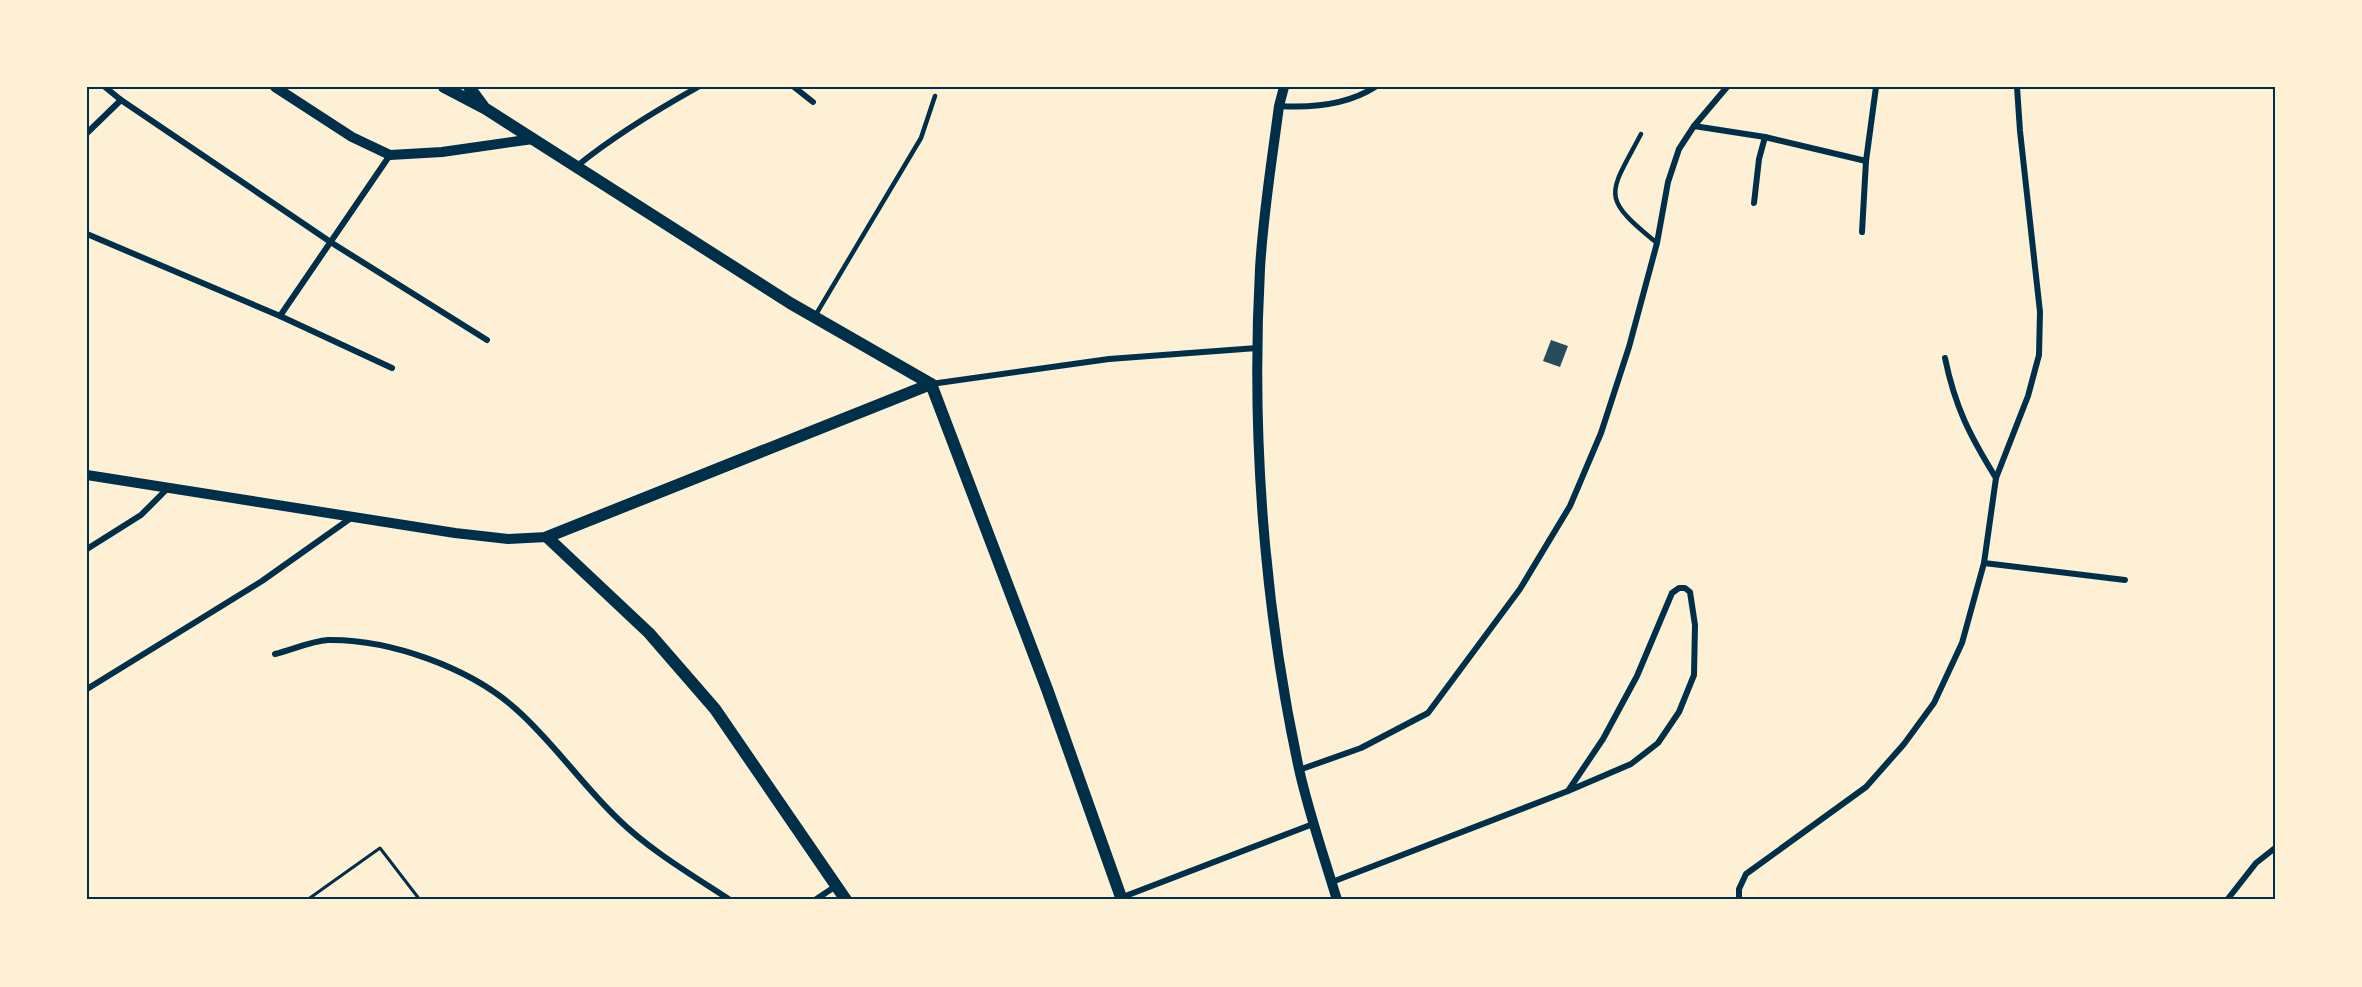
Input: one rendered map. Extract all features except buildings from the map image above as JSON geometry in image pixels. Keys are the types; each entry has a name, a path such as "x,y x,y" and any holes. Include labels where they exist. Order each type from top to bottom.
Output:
{"main road":[{"path":"444,87 486,109 652,217 814,317 931,384 1047,689 1119,899"},
{"path":"469,87 486,109"},
{"path":"846,900 716,709 649,633 547,537 931,384"}],"street":[{"path":"105,87 332,243 487,340"},
{"path":"275,87 352,136 390,155 442,152 533,139"},
{"path":"576,166 620,133 698,87"},
{"path":"794,87 813,102"},
{"path":"1284,87 1279,106 1260,266 1257,348 1258,436 1277,654 1299,770 1337,900"},
{"path":"1279,106 1308,108 1334,103 1368,92 1375,87"},
{"path":"1299,770 1361,748 1428,713 1520,589 1569,506 1601,433 1629,347 1657,243 1668,182 1679,149 1694,126 1727,87"},
{"path":"1862,232 1866,161 1876,87"},
{"path":"1739,900 1739,889 1746,874 1866,787 1904,744 1934,704 1962,643 1984,563 1996,478 2028,396 2039,355 2040,312 2017,87"},
{"path":"87,133 121,100"},
{"path":"1694,126 1765,137 1866,161"},
{"path":"1754,203 1759,159 1765,137"},
{"path":"280,316 390,155"},
{"path":"87,234 280,316 392,368"},
{"path":"931,384 1109,359 1257,348"},
{"path":"1945,358 1959,412 1996,478"},
{"path":"87,475 455,532 508,539 547,537"},
{"path":"87,549 141,515 168,488"},
{"path":"87,689 262,581 354,516"},
{"path":"1984,563 2125,580"},
{"path":"1332,882 1568,792 1632,764 1658,743 1679,712 1694,675 1695,625 1690,592 1685,588 1679,588 1672,593 1637,676 1603,739 1568,792"},
{"path":"275,654 326,640 373,644 426,658 480,683 516,709 619,820 648,844 730,900"},
{"path":"1119,899 1313,824"},
{"path":"2227,900 2256,863 2275,848"},
{"path":"815,900 836,886"}],"lane":[{"path":"814,317 921,138 935,96"},
{"path":"1641,134 1616,182 1614,196 1619,208 1633,224 1657,243"}],"path":[{"path":"307,900 380,848 420,900"}]}
